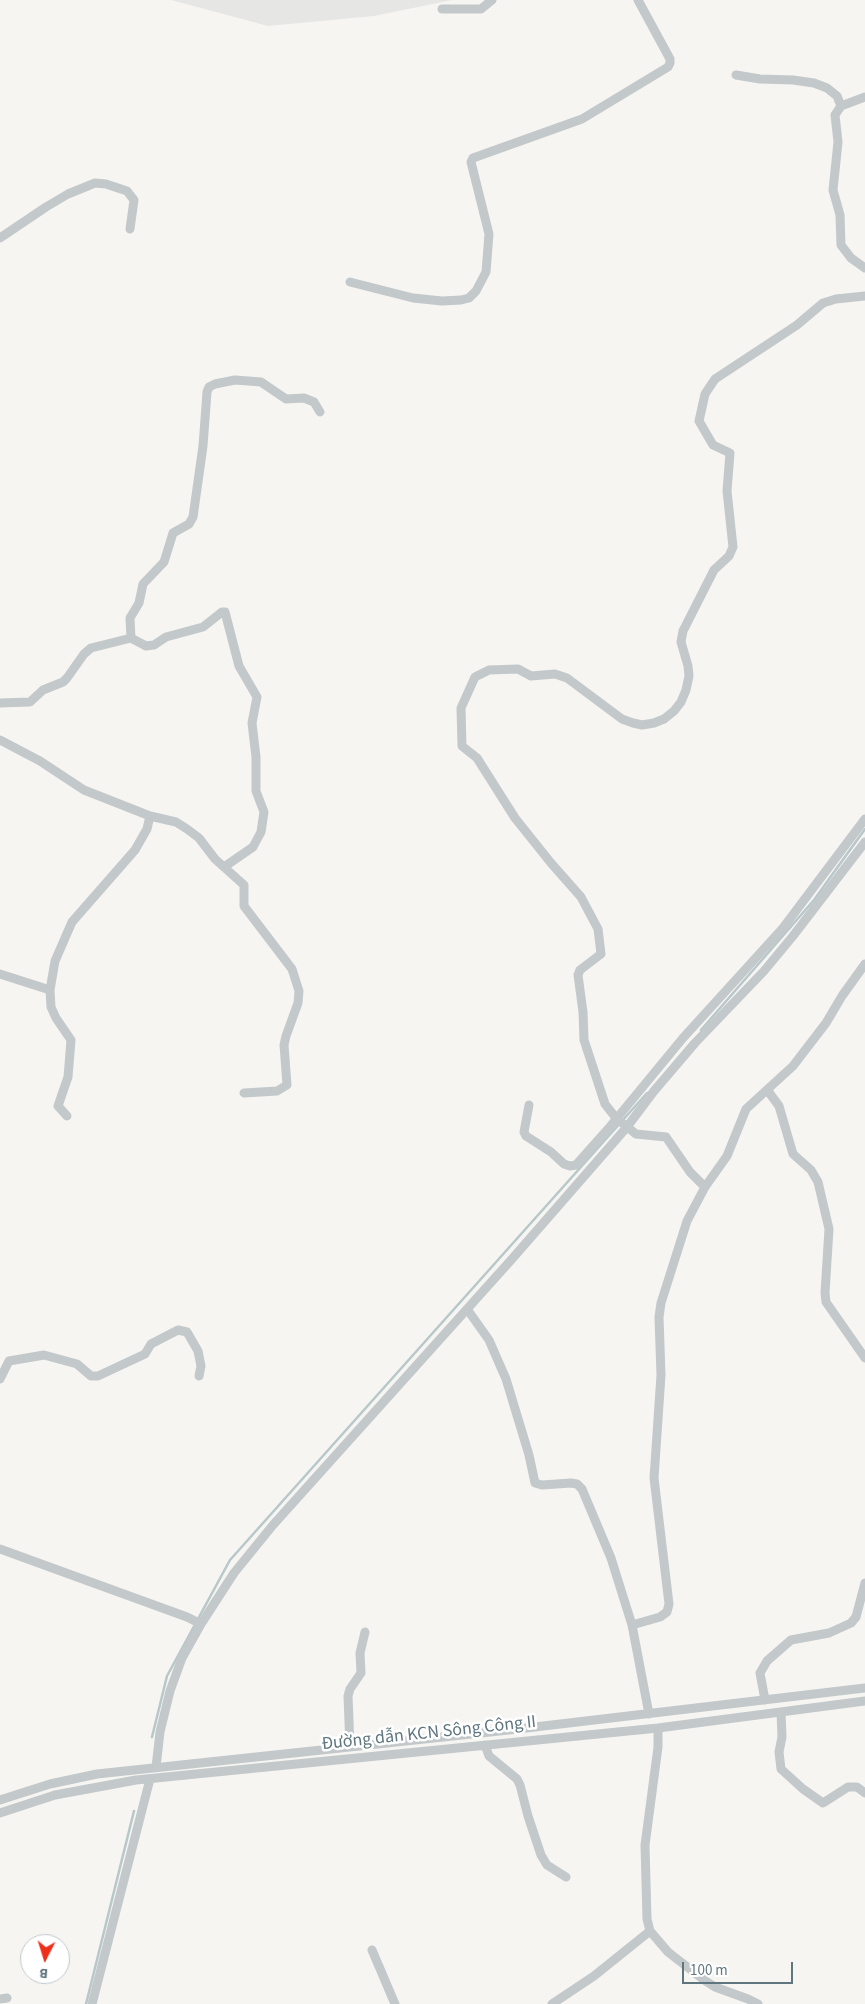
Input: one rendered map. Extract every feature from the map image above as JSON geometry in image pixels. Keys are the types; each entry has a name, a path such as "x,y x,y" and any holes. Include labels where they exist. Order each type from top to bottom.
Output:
{"street":[{"path":"442,9 481,9 492,0"},
{"path":"350,282 406,297 442,301 469,298 476,291 486,272 489,234 471,162 472,158 582,119 668,67 670,59 638,0"},
{"path":"736,75 760,79 814,83 827,88 837,96 841,106"},
{"path":"865,98 841,106 835,115 838,142 834,196 839,210 842,245 851,258 865,268"},
{"path":"0,238 68,194 95,183 106,184 128,191 134,200 130,229"},
{"path":"705,1187 690,1172 666,1137 641,1136 621,1123 605,1104 583,1034 583,1012 578,975 580,970 601,954 598,929 581,897 515,818 477,758 462,746 461,714 463,703 473,679 489,670 518,669 531,676 561,675 573,681 622,719 632,724 654,723 664,719 674,711 684,696 688,676 688,666 681,642 683,631 714,570 729,556 732,548 727,491 730,453 713,446 699,421 705,394 715,379 797,325 823,303 836,299 865,296"},
{"path":"131,638 130,618 139,603 143,584 164,562 173,533 189,524 193,517 209,387 235,380 261,382 286,399 304,398 314,402 320,412"},
{"path":"0,703 30,702 43,690 63,682 87,650 131,638 146,646 154,646 166,637 203,627 222,612 225,612 237,660 257,697 252,723 256,757 256,791 264,812 261,832 253,847 224,867"},
{"path":"0,740 40,761 76,786 150,816 176,822 199,838 224,867 244,885 244,906 292,969 299,991 298,1003 284,1045 287,1085 277,1091 244,1093"},
{"path":"67,1116 58,1106 68,1077 71,1040 52,1013 50,990 56,961 72,922 135,850 148,828 150,816"},
{"path":"156,1767 161,1724 182,1658 200,1624 234,1573 273,1525 512,1259 621,1123 683,1038 783,928 864,821"},
{"path":"529,1106 524,1132 526,1136 551,1152 564,1164 576,1165 654,1091 695,1043 764,971 865,842"},
{"path":"632,1625 660,1618 667,1612 669,1604 654,1478 661,1368 659,1317 661,1303 687,1221 705,1187 727,1156 746,1109 788,1072 826,1024 842,996 865,964"},
{"path":"0,974 50,990"},
{"path":"768,1091 779,1106 793,1154 811,1170 818,1182 828,1229 826,1302 865,1358"},
{"path":"467,1309 489,1340 506,1379 534,1483 542,1485 571,1483 577,1484 582,1488 611,1558 632,1625 649,1714"},
{"path":"0,1379 9,1361 44,1355 77,1364 91,1376 98,1376 145,1354 151,1344 178,1330 187,1332 198,1351 201,1366 198,1376"},
{"path":"0,1549 187,1617 200,1624"},
{"path":"765,1700 760,1673 767,1661 791,1640 829,1634 852,1623 856,1617 865,1583"},
{"path":"350,1747 348,1696 350,1689 361,1673 360,1653 365,1632"},
{"name":"Đường dẫn KCN Sông Công II","path":"0,1800 50,1784 97,1774 518,1729 865,1688"},
{"name":"Đường dẫn KCN Sông Công II","path":"0,1813 55,1795 98,1786 150,1779 658,1728 865,1701"},
{"path":"781,1712 782,1737 779,1752 781,1769 823,1803 840,1791 852,1786 865,1793"},
{"path":"658,1728 658,1747 645,1845 650,1931 668,1952 704,1980 715,1987 748,1998 758,2004"},
{"path":"518,1729 519,1741"},
{"path":"485,1745 489,1756 517,1779 541,1855 547,1865 566,1877"},
{"path":"92,2004 150,1779"},
{"path":"552,2004 588,1980 650,1931"},
{"path":"372,1950 395,2004"}],"shaded area":[{"path":"171,0 452,0 374,16 268,26"}],"waterway":[{"path":"701,1030 814,900 865,829"},
{"path":"152,1737 167,1676 230,1560 647,1093"},
{"path":"86,2004 134,1811"}]}
